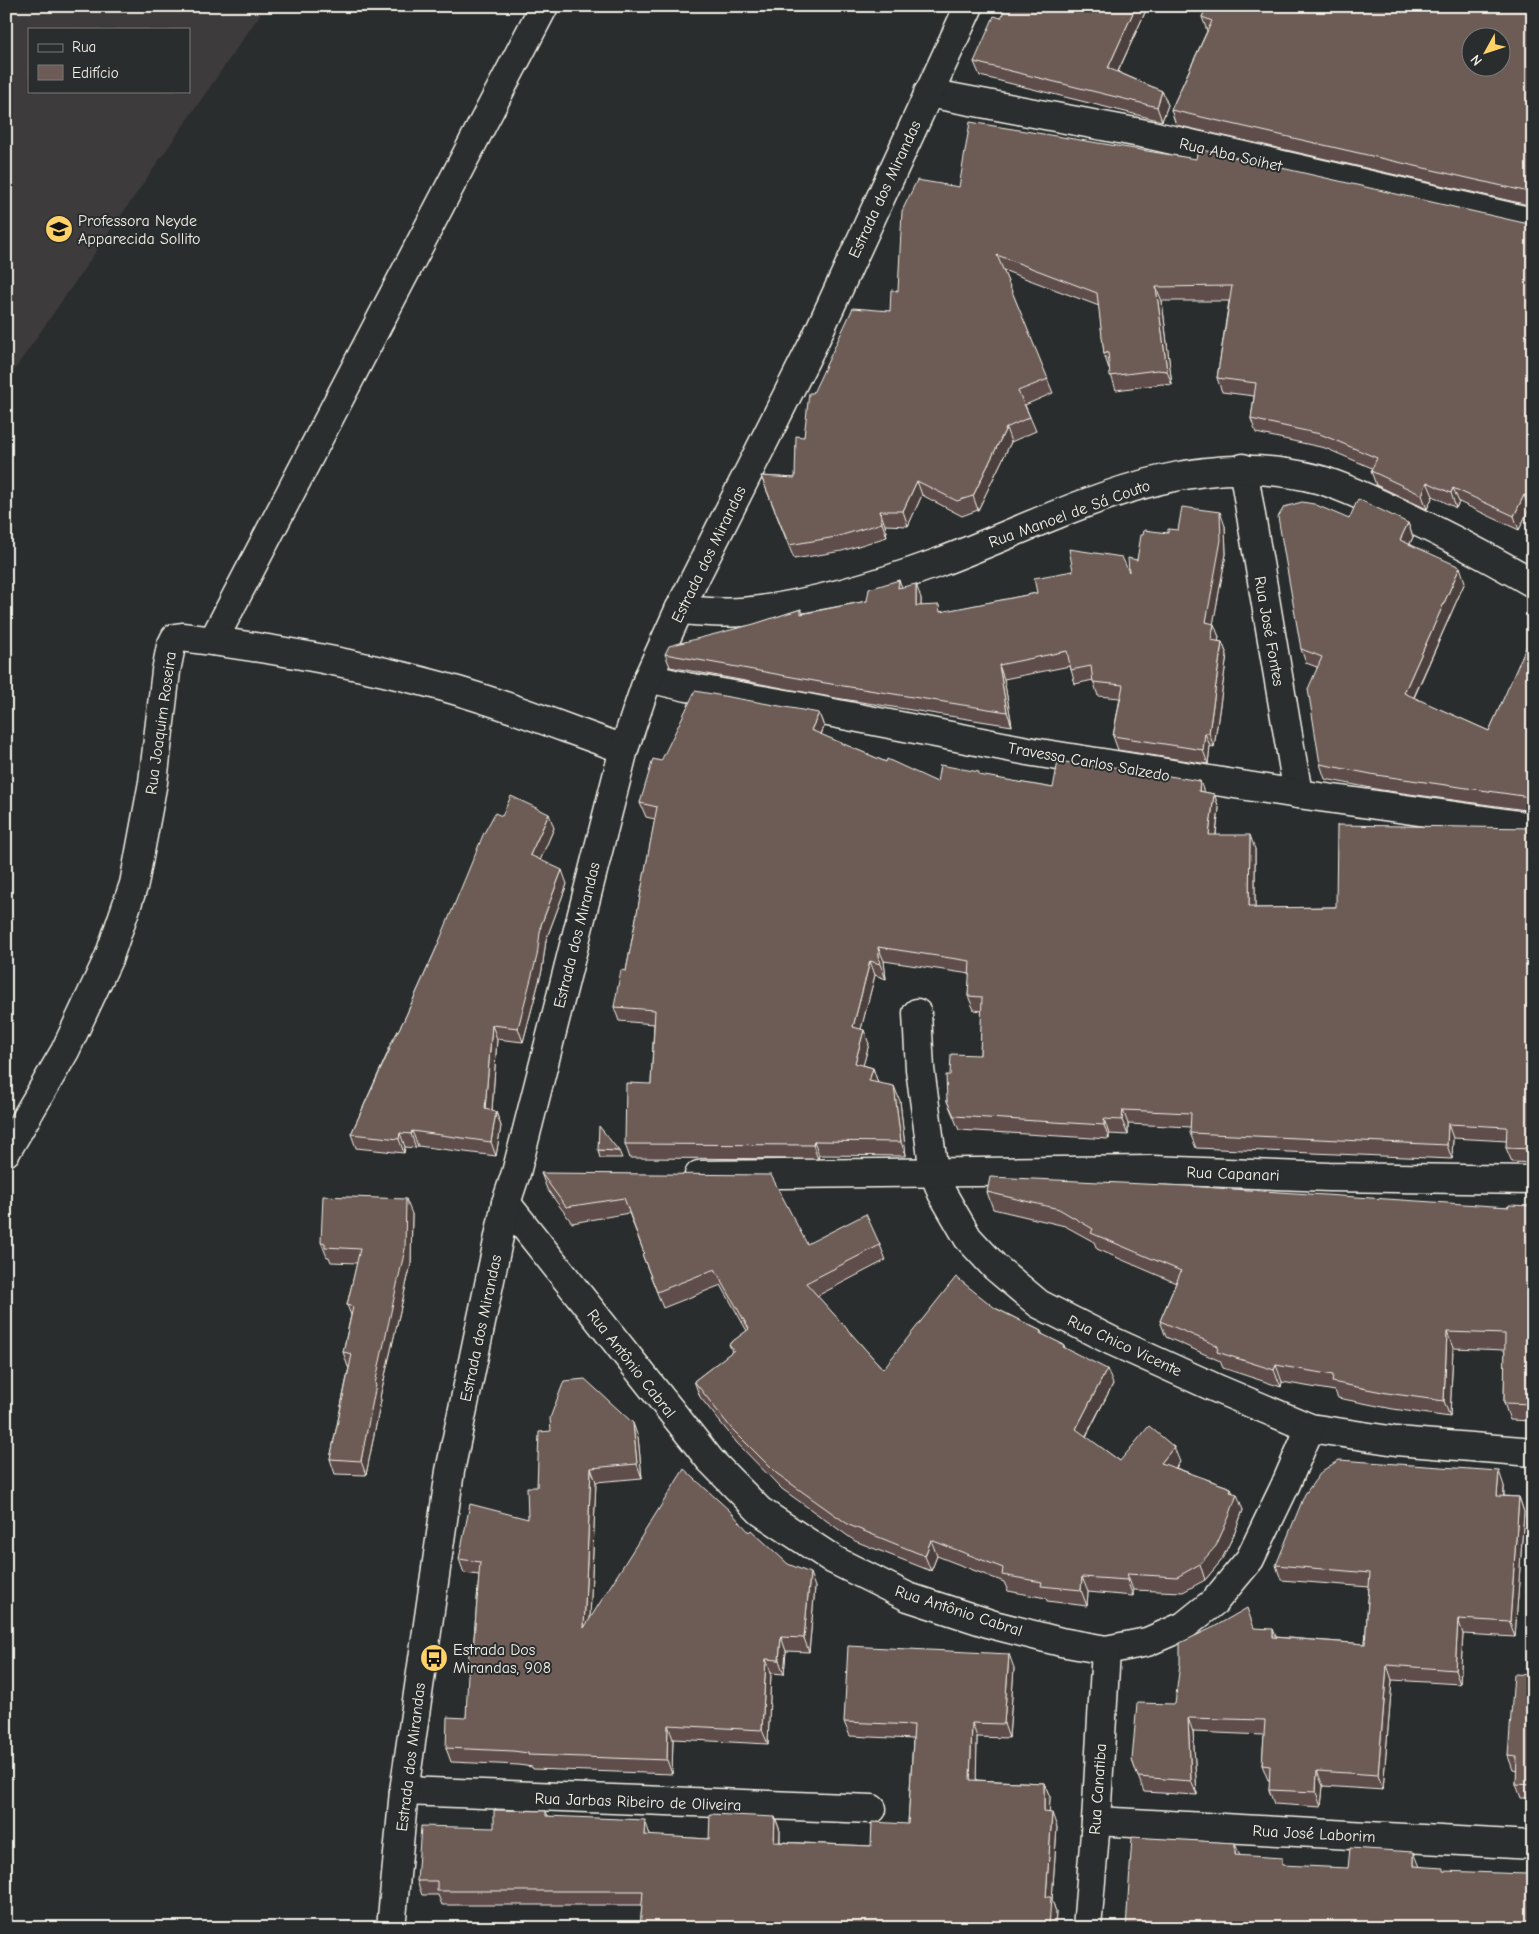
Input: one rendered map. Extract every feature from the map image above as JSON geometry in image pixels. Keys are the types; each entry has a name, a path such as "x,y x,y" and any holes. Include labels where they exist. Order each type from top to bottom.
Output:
{"street":[{"path":"213,641 544,6"},
{"name":"Estrada dos Mirandas","path":"391,1928 404,1791 450,1471 506,1204 529,1173 624,749 648,678 679,610 815,340 969,6"},
{"name":"Rua Aba Soihet","path":"928,93 1151,135 1533,222"},
{"name":"Rua Manoel de Sá Couto","path":"679,610 740,612 797,604 867,585 939,562 1022,528 1138,485 1203,471 1243,468 1316,479 1351,491 1413,519 1533,583"},
{"name":"Rua José Fontes","path":"1243,468 1298,794"},
{"name":"Rua Joaquim Roseira","path":"6,1152 69,1042 109,957 134,884 153,782 166,671 172,641 175,638 182,637 243,644 327,660 425,682 480,698 624,749"},
{"name":"Travessa Carlos Salzedo","path":"648,678 1033,752 1298,794 1533,827"},
{"name":"Rua Chico Vicente","path":"917,1012 920,1069 934,1172 942,1193 968,1238 995,1267 1039,1304 1112,1341 1310,1428 1396,1441 1533,1452"},
{"name":"Rua Capanari","path":"674,1174 779,1175 1153,1170 1329,1177 1533,1180"},
{"name":"Rua Antônio Cabral","path":"506,1204 710,1460 760,1511 834,1560 908,1597 994,1625 1061,1642 1106,1650 1147,1642 1184,1626 1215,1601 1250,1559 1310,1428"},
{"name":"Rua Canatiba","path":"1087,1928 1096,1822 1106,1650"},
{"name":"Rua Jarbas Ribeiro de Oliveira","path":"404,1791 872,1809"},
{"name":"Rua José Laborim","path":"1096,1822 1533,1844"}],"shaded area":[{"name":"Professora Neyde Apparecida Sollito","path":"6,6 266,6 10,376 6,367"}],"building":[{"path":"1006,6 1136,6 1108,68 1162,91 1157,107 974,62 994,16 1001,18"},
{"path":"1207,6 1533,6 1533,193 1171,110 1212,21 1202,17"},
{"path":"970,122 1196,159 1198,149 1524,223 1533,223 1533,484 1527,496 1524,495 1514,516 1453,488 1451,493 1427,482 1422,495 1371,471 1377,458 1320,434 1251,419 1256,383 1217,378 1232,286 1156,287 1167,371 1157,370 1110,376 1108,352 1104,354 1097,293 997,255 1048,379 1018,391 1030,417 1006,428 973,496 957,501 917,481 903,511 880,511 882,523 836,537 789,545 761,476 795,478 796,436 804,437 809,393 813,393 853,308 890,311 891,290 898,291 902,211 917,180 959,187"},
{"path":"1358,499 1408,523 1400,540 1460,567 1404,693 1489,731 1533,635 1533,798 1376,775 1320,764 1308,689 1322,657 1301,649 1278,517 1284,507 1302,502 1314,504 1349,519"},
{"path":"1182,507 1220,512 1221,540 1206,622 1214,624 1211,640 1222,642 1209,733 1205,733 1203,750 1113,736 1123,685 1093,682 1091,666 1071,670 1067,651 999,665 1007,712 831,684 665,654 669,646 754,624 801,609 801,614 867,601 869,589 899,580 898,588 916,584 916,606 939,605 940,612 1037,593 1034,578 1073,571 1069,549 1122,557 1129,572 1128,558 1137,560 1141,535 1143,535 1144,530 1168,533 1168,529 1178,530"},
{"path":"695,691 819,713 811,730 886,762 887,759 937,782 940,765 979,772 979,775 1053,788 1058,761 1107,768 1107,766 1200,781 1199,791 1214,794 1209,835 1250,835 1249,906 1253,906 1253,908 1336,907 1337,825 1533,828 1533,1149 1506,1148 1507,1127 1448,1124 1447,1145 1190,1133 1191,1113 1123,1110 1122,1120 1104,1119 1104,1125 954,1116 947,1101 946,1075 950,1075 951,1054 980,1055 982,997 968,996 970,961 878,947 880,964 870,961 853,1027 864,1030 855,1063 873,1068 869,1081 894,1086 901,1142 814,1141 813,1145 625,1144 626,1083 651,1084 655,1010 614,1007 621,970 626,971 657,807 640,803 653,759 661,761"},
{"path":"511,796 549,814 530,855 562,870 541,925 537,956 518,1028 492,1025 485,1109 496,1112 491,1142 412,1131 411,1134 400,1133 399,1139 351,1134 390,1049 388,1049 404,1020 436,949 483,835 495,813 502,816"},
{"path":"599,1126 619,1151 598,1150"},
{"path":"541,1173 771,1175 807,1244 866,1214 880,1245 806,1283 883,1369 956,1277 995,1308 1041,1331 1040,1333 1064,1345 1063,1347 1107,1369 1076,1429 1120,1461 1149,1426 1174,1447 1161,1463 1231,1488 1230,1492 1237,1494 1216,1546 1200,1564 1177,1577 1127,1574 1127,1580 1082,1577 1081,1590 1041,1586 1042,1582 1002,1575 1003,1568 931,1540 925,1556 849,1525 776,1473 731,1428 694,1381 734,1350 729,1344 749,1329 715,1269 657,1292 642,1254 644,1253 624,1198 566,1207"},
{"path":"990,1177 1187,1186 1509,1207 1509,1205 1533,1206 1533,1404 1504,1403 1505,1334 1447,1332 1444,1401 1387,1393 1332,1382 1333,1375 1276,1365 1274,1370 1217,1352 1218,1346 1160,1321 1181,1271 1091,1233 1093,1229 1059,1209 987,1192"},
{"path":"323,1196 406,1199 405,1249 375,1384 361,1461 330,1459 352,1354 343,1352 353,1307 347,1305 360,1249 325,1247 325,1243 321,1242"},
{"path":"585,1379 633,1423 637,1464 591,1468 584,1628 684,1469 730,1511 749,1532 751,1530 788,1564 810,1573 804,1638 781,1637 779,1660 766,1659 762,1730 668,1725 667,1760 528,1755 528,1753 513,1751 446,1748 447,1717 466,1718 469,1650 473,1651 480,1562 459,1559 470,1504 528,1519 527,1487 537,1487 539,1432 551,1431 550,1418 564,1381"},
{"path":"1339,1460 1499,1471 1497,1496 1519,1497 1510,1622 1458,1619 1455,1670 1387,1665 1378,1775 1317,1771 1316,1792 1269,1790 1270,1766 1262,1765 1265,1720 1188,1718 1191,1781 1138,1777 1132,1760 1137,1703 1175,1704 1180,1664 1180,1643 1214,1627 1247,1608 1254,1628 1273,1629 1273,1637 1365,1644 1370,1573 1276,1565 1305,1494 1322,1471"},
{"path":"848,1646 1009,1654 1004,1724 972,1723 970,1780 1044,1783 1044,1812 1052,1813 1046,1897 1051,1897 1049,1928 640,1928 643,1891 437,1891 437,1881 417,1881 421,1826 494,1828 494,1810 546,1811 546,1816 645,1820 644,1835 709,1839 710,1814 775,1817 774,1842 871,1846 872,1822 908,1824 914,1725 844,1722"},
{"path":"1514,1674 1533,1675 1533,1785 1516,1784 1517,1757 1508,1756"},
{"path":"1132,1837 1235,1843 1235,1855 1282,1858 1282,1865 1348,1868 1350,1848 1414,1852 1414,1866 1443,1868 1443,1871 1526,1874 1528,1857 1533,1858 1533,1928 1126,1928"}],"place":[{"name":"Professora Neyde Apparecida Sollito","path":"59,229"},
{"name":"Estrada Dos Mirandas, 908","path":"434,1658"}]}
